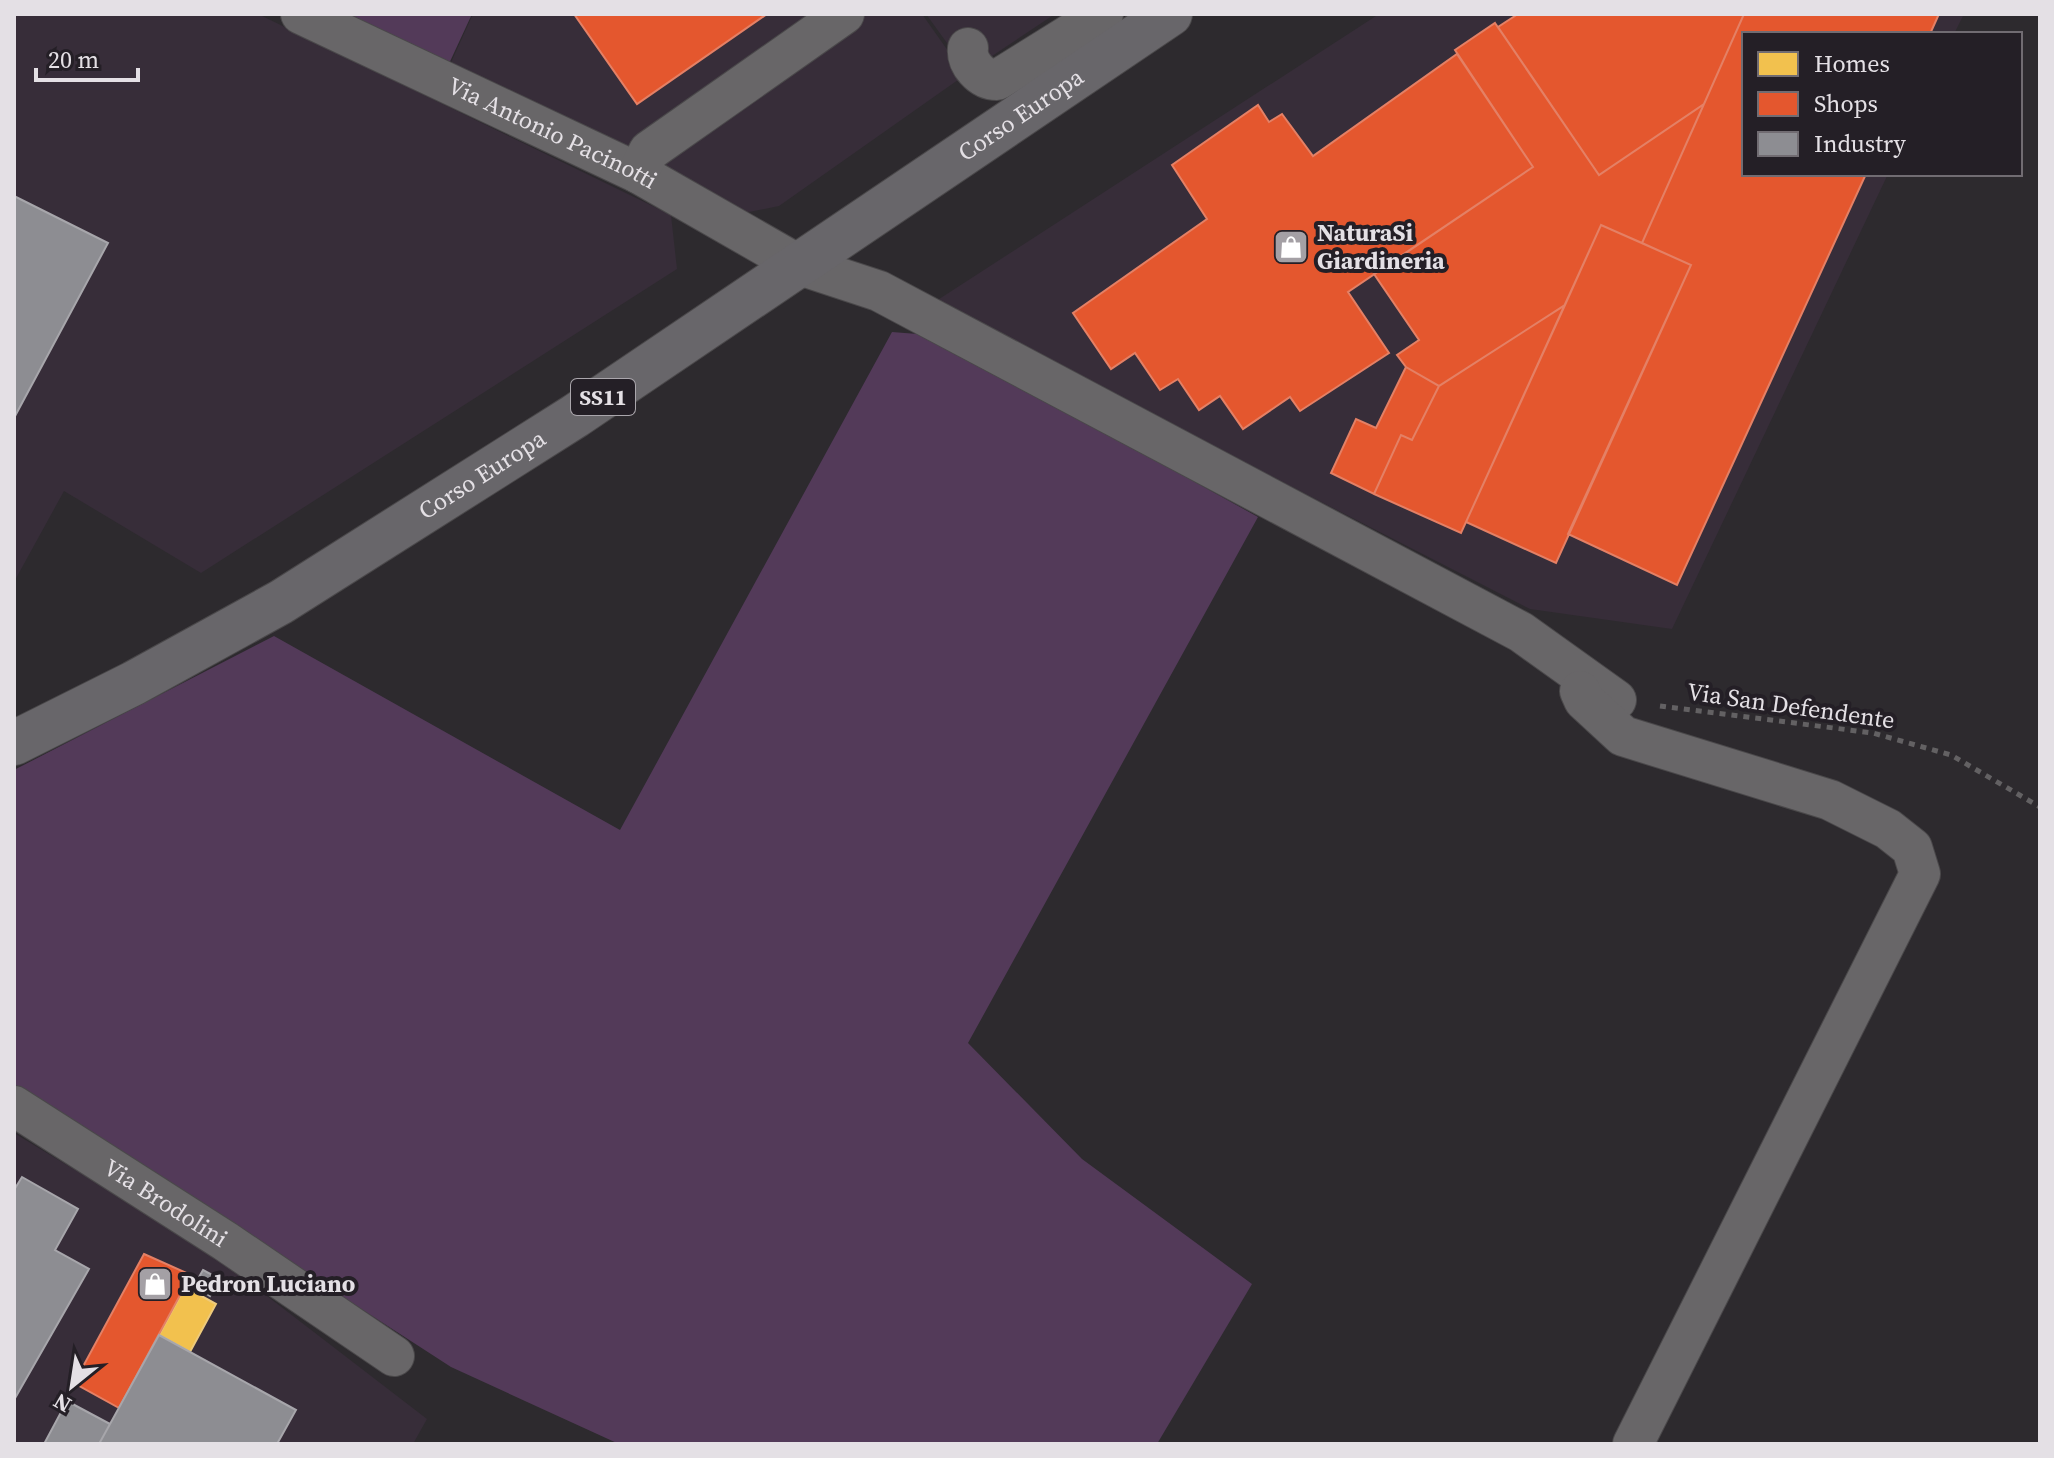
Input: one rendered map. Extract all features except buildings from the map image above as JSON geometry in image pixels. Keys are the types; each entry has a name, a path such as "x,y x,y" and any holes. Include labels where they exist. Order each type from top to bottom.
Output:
{"main road":[{"name":"Corso Europa","path":"14,743 134,683 281,602 575,416 1170,14"}],"street":[{"name":"Via Antonio Pacinotti","path":"301,14 638,173 797,264 879,291 1521,632 1616,700"},
{"path":"638,173 649,151 844,14"},
{"path":"968,48 969,59 980,74 991,80 1004,78 1103,14"},
{"path":"1571,669 1584,700 1623,736 1830,800 1888,829 1912,848 1920,874 1633,1444"},
{"name":"Via Brodolini","path":"14,1106 225,1241 394,1356"}],"path":[{"name":"Via San Defendente","path":"1616,700 1873,733 1951,755 2040,807"}],"shaded area":[{"path":"14,14 258,14 671,215 677,269 201,573 64,491 14,582"},
{"path":"328,14 472,14 447,68"},
{"path":"473,14 922,14 965,75 779,206 739,214 448,69"},
{"path":"926,14 1055,14 968,72"},
{"path":"1379,14 1964,14 1955,32 1742,32 1742,176 1887,176 1672,629 1530,609 933,303"},
{"path":"892,332 930,335 1258,517 968,1043 1082,1159 1252,1284 1157,1444 619,1444 451,1367 14,1084 14,770 274,636 620,830"},
{"path":"14,1133 207,1250 427,1419 413,1444 14,1444"}],"place":[{"name":"NaturaSi Giardineria","path":"1291,247"},
{"name":"Pedron Luciano","path":"155,1284"}]}
